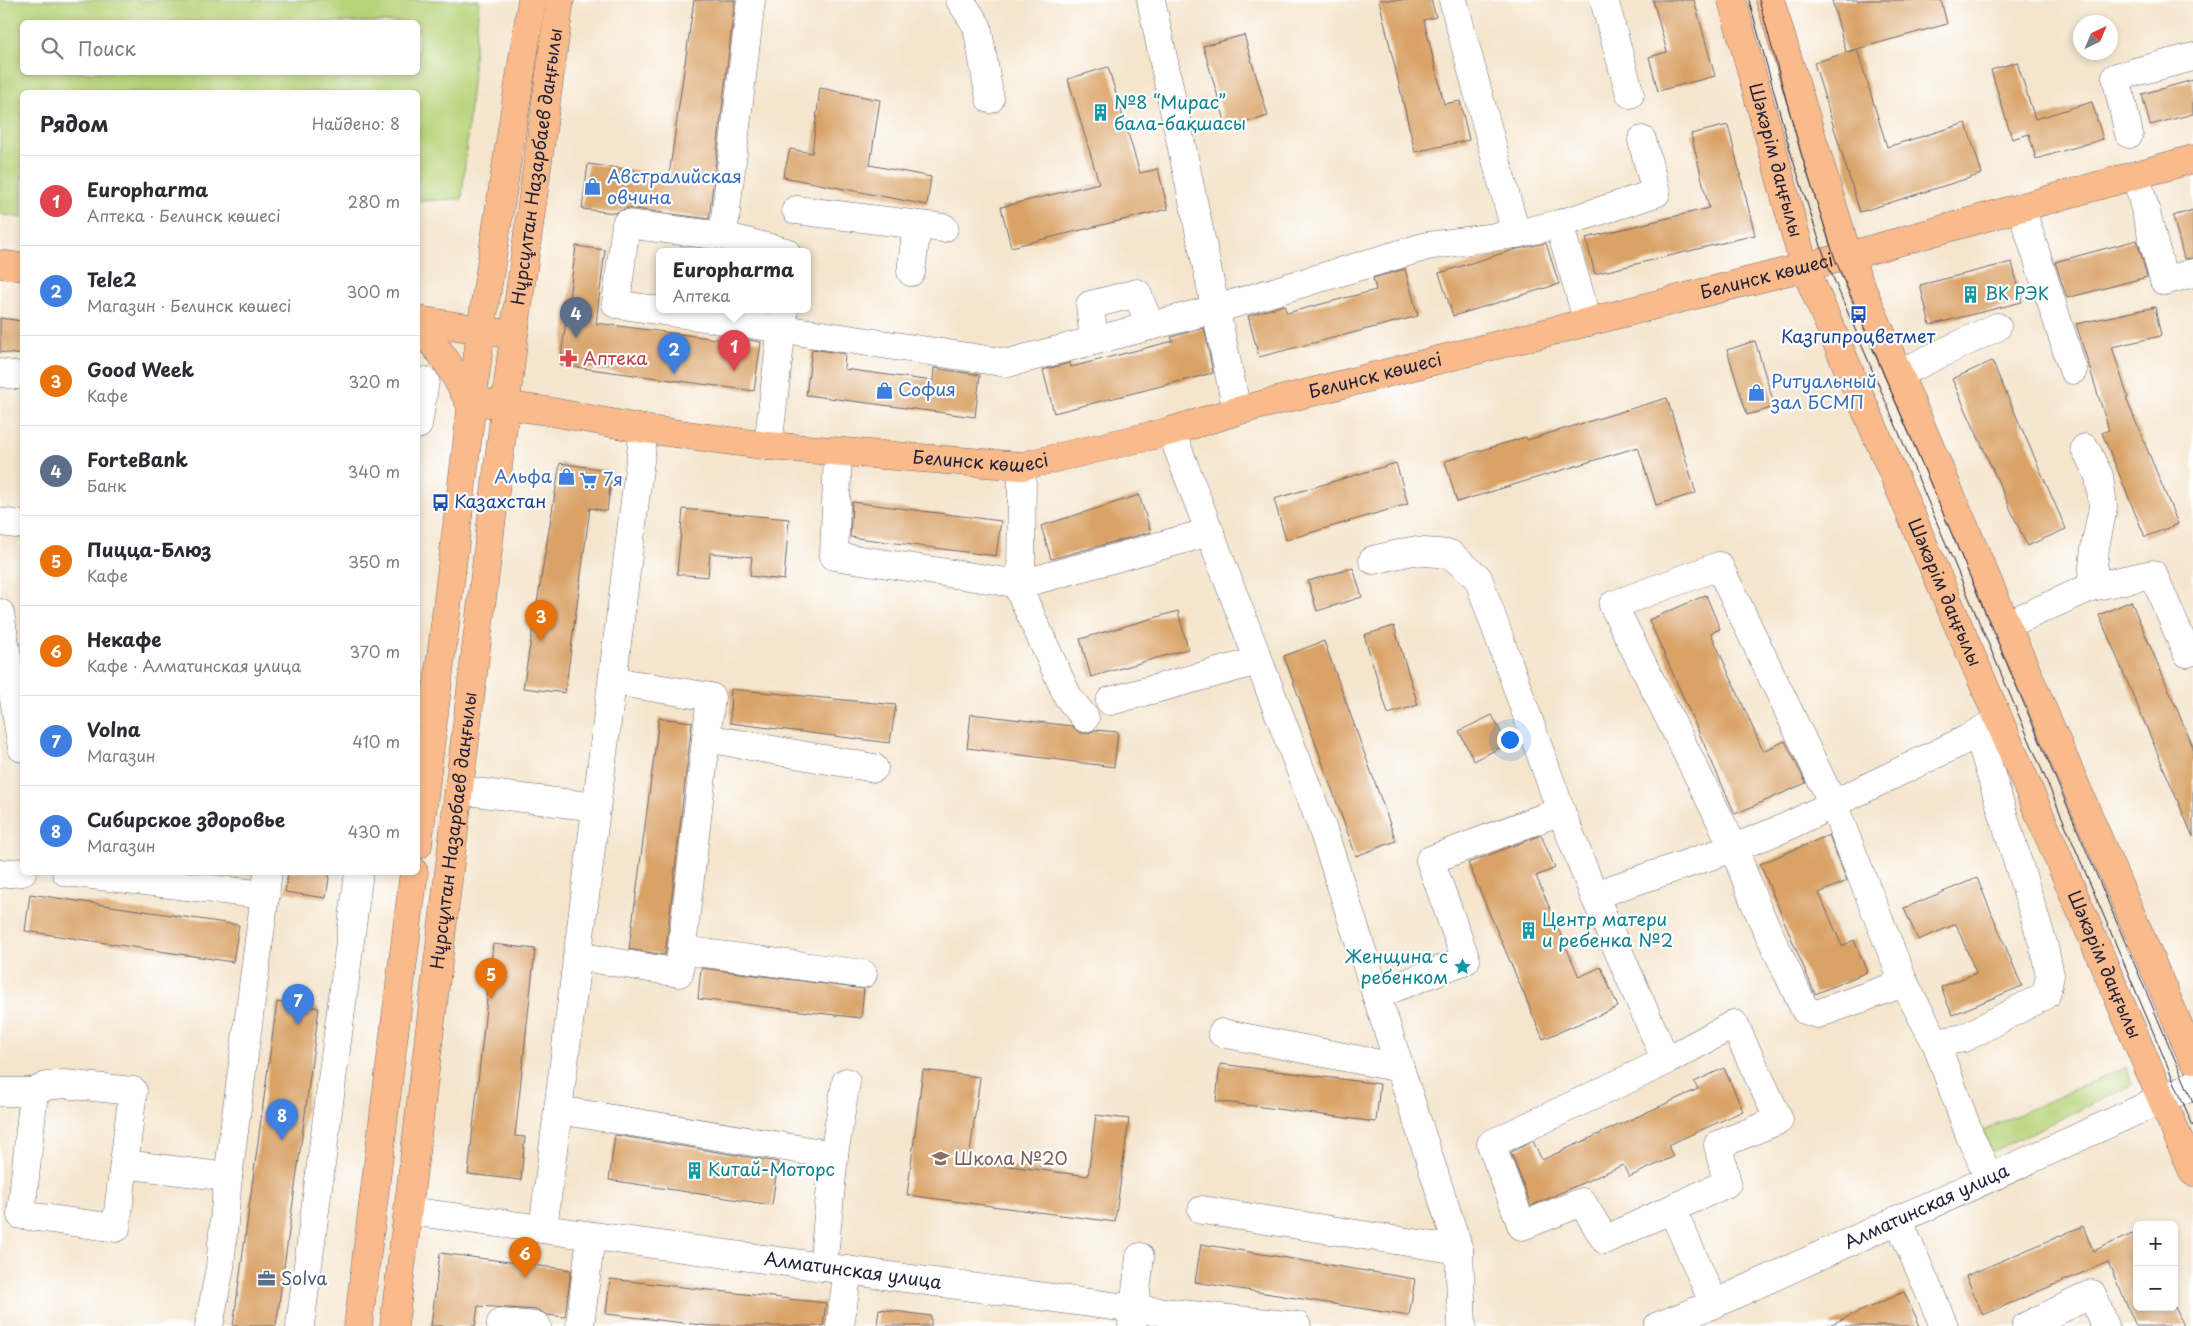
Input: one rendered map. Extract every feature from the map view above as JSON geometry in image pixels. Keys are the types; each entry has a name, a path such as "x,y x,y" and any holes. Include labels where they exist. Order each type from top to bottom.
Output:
{"main road":[{"name":"Нұрсұлтан Назарбаев даңғылы","path":"420,829 481,329 532,0"},
{"name":"Нұрсұлтан Назарбаев даңғылы","path":"394,1326 505,404 560,0"},
{"name":"Шәкәрім даңғылы","path":"1732,0 1804,266 1989,726 2161,1098 2193,1172"},
{"path":"1770,0 1848,256 2192,1055"},
{"name":"Белинск көшесі","path":"473,404 505,404 644,429 768,446 1022,466 1171,431 1237,412 1848,256 2193,159"},
{"path":"0,264 20,267"},
{"path":"473,404 448,363 432,342 425,324 481,329 514,335"},
{"name":"Нұрсұлтан Назарбаев даңғылы","path":"358,1326 414,875"},
{"path":"372,1207 409,1211"}],"street":[{"path":"723,236 751,0"},
{"path":"960,0 977,26 990,99"},
{"path":"1151,0 1237,412"},
{"path":"1453,0 1516,234"},
{"path":"1604,0 1630,94"},
{"path":"2129,134 2116,78 2193,56"},
{"path":"716,313 783,319 1008,363 1216,309 1427,246 1516,234 1559,224 1656,193 1642,140"},
{"path":"2136,175 2164,280 2193,273"},
{"path":"791,248 796,206 931,226 911,272"},
{"path":"2021,207 2073,370"},
{"path":"656,308 616,304 626,224 723,236 770,248"},
{"path":"1559,224 1588,322"},
{"path":"1094,341 1090,305 1100,302 1137,293 1150,326"},
{"path":"768,446 783,319"},
{"path":"1900,373 1997,328"},
{"path":"0,373 20,376"},
{"path":"420,412 425,381"},
{"path":"543,1229 644,429"},
{"path":"1171,431 1320,824 1400,1068 1459,1250 1462,1326"},
{"path":"2085,448 2099,476 2103,507 2095,548 2091,587"},
{"path":"838,452 834,556 1018,583 1210,532"},
{"path":"1022,466 1018,583 1068,697 1085,718"},
{"path":"0,522 20,525"},
{"path":"1373,560 1412,551 1450,554 1478,578 1561,811 1594,896 1666,1061"},
{"path":"1904,982 1817,1014 1805,1010 1756,906 1734,848 1613,605 1718,566 1833,804 1904,982 1936,1043 1970,1136 1989,1177"},
{"path":"2006,625 2091,587 2154,574 2191,657"},
{"path":"0,613 20,736"},
{"path":"1110,701 1259,661"},
{"path":"578,956 680,973 711,697 612,681"},
{"path":"1594,896 1734,848 1784,828 1989,726 2050,975 2046,995 1964,1038 1936,1043"},
{"path":"706,738 874,768"},
{"path":"459,790 596,807"},
{"path":"1376,995 1466,960 1430,860 1561,811"},
{"path":"0,874 20,872"},
{"path":"116,875 267,884 228,1178 220,1267 209,1326"},
{"path":"300,1326 359,875"},
{"path":"682,950 864,974"},
{"path":"1734,1024 1779,1120 1718,1145 1727,1183 1605,1240 1582,1202 1522,1226 1491,1144 1666,1061 1734,1024"},
{"path":"1222,1033 1400,1068"},
{"path":"840,1326 835,1269 834,1155 846,1082"},
{"path":"0,1092 34,1092 47,1086 64,1084 133,1091 116,1228 21,1216 34,1092"},
{"name":"Алматинская улица","path":"1672,1324 2161,1098 2193,1085"},
{"path":"558,1110 834,1155"},
{"path":"124,1164 228,1178"},
{"path":"1672,1208 1714,1304"},
{"path":"1202,1210 1459,1250"},
{"name":"Алматинская улица","path":"409,1211 835,1269 1133,1317 1297,1326"},
{"path":"1898,1219 1944,1326"},
{"path":"580,1326 591,1236"},
{"path":"1133,1317 1140,1257"},
{"path":"2026,1326 2092,1294 2106,1326"},
{"path":"501,1326 501,1323 537,1326"}],"green space":[{"path":"0,0 479,0 462,199 420,201 420,90 20,90 20,218 0,214"},
{"path":"2126,1067 2132,1085 1993,1151 1980,1131"}],"building":[{"path":"694,0 735,0 709,219 628,208 615,213 582,209 588,164 669,175"},
{"path":"1379,0 1431,0 1436,17 1424,20 1444,104 1460,101 1469,140 1415,152"},
{"path":"1653,0 1694,0 1715,76 1658,91 1649,57 1667,52"},
{"path":"1832,0 1941,0 1947,24 1846,52"},
{"path":"1244,35 1268,116 1227,128 1203,46"},
{"path":"1857,49 1887,147 1966,123 1982,174 1860,212 1814,63"},
{"path":"2017,62 2035,119 2092,102 2103,139 2036,159 2029,134 2012,139 1991,70"},
{"path":"1108,67 1140,173 1158,169 1168,209 1011,247 1001,207 1099,183 1068,79"},
{"path":"2193,80 2193,114 2150,125 2142,94"},
{"path":"820,88 880,100 870,165 931,177 927,205 783,177 790,149 812,153"},
{"path":"1728,125 1755,235 1595,274 1586,238 1709,208 1691,134"},
{"path":"2193,210 2193,258 2184,259 2173,216"},
{"path":"2137,240 2147,277 2067,298 2055,262"},
{"path":"1546,243 1559,284 1453,316 1439,273 1513,250"},
{"path":"576,246 605,250 596,323 717,339 718,335 761,342 754,391 560,365"},
{"name":"ВК РЭК","path":"2012,262 2022,302 1930,325 1920,285"},
{"path":"1405,269 1418,316 1259,357 1248,316 1284,305 1287,313 1376,290 1373,278"},
{"path":"2155,307 2161,336 2112,347 2128,398 2126,398 2178,524 2145,537 2102,433 2109,430 2076,324"},
{"path":"0,318 20,321 20,355 0,352"},
{"path":"1204,328 1213,373 1054,413 1043,370 1070,363 1071,367 1173,341 1171,337"},
{"path":"1755,341 1775,407 1747,415 1727,350"},
{"path":"812,349 845,354 844,369 933,381 934,368 980,375 975,417 806,395"},
{"path":"1992,361 2066,529 2027,546 1952,379"},
{"path":"1667,398 1696,493 1656,505 1638,447 1457,502 1445,461 1526,437 1527,440"},
{"path":"560,463 612,471 607,511 590,508 565,693 523,688"},
{"path":"1396,463 1408,504 1286,540 1274,499"},
{"path":"1139,495 1151,532 1051,559 1041,526"},
{"path":"852,502 1001,521 996,556 850,537"},
{"path":"683,509 789,519 784,580 750,576 752,557 710,553 708,577 677,574"},
{"path":"1353,568 1362,597 1317,611 1308,581"},
{"path":"1706,595 1720,629 1711,633 1763,751 1785,741 1806,783 1735,814 1649,620"},
{"path":"2131,601 2193,747 2193,837 2099,615"},
{"path":"1178,611 1188,649 1091,677 1080,639"},
{"path":"1394,626 1418,705 1388,714 1364,635"},
{"path":"1324,641 1396,841 1356,856 1284,656"},
{"path":"731,689 896,705 890,743 730,723"},
{"path":"971,714 1072,726 1080,733 1088,733 1095,730 1118,732 1114,767 967,748"},
{"path":"1492,715 1507,744 1474,761 1459,731"},
{"path":"659,718 692,722 665,955 629,949"},
{"name":"Центр матери и ребенка №2","path":"1541,835 1555,868 1536,876 1579,977 1601,967 1618,1007 1543,1039 1468,863"},
{"path":"1829,835 1847,881 1819,893 1842,946 1854,940 1867,972 1815,994 1760,864"},
{"path":"288,875 330,875 326,898 285,892"},
{"path":"1977,878 2022,986 1952,1015 1941,987 1976,973 1956,924 1918,940 1904,908"},
{"path":"30,894 239,925 233,962 25,931"},
{"path":"493,944 535,949 515,1136 525,1137 521,1180 468,1174"},
{"path":"701,968 864,989 861,1018 698,999"},
{"path":"277,1002 319,1008 305,1114 276,1326 233,1326"},
{"path":"1220,1064 1380,1084 1376,1122 1216,1101"},
{"path":"1724,1068 1743,1111 1668,1145 1673,1157 1629,1177 1623,1165 1531,1206 1511,1152 1533,1141 1542,1160 1698,1089 1694,1082"},
{"path":"923,1070 980,1077 969,1161 1088,1176 1096,1115 1129,1119 1115,1222 907,1195"},
{"name":"Китай-Моторс","path":"615,1135 778,1162 772,1205 609,1180"},
{"path":"2083,1226 2093,1251 2133,1234 2133,1311 2177,1311 2184,1326 2136,1326 2108,1262 1983,1315 1966,1276"},
{"path":"1201,1244 1415,1279 1409,1316 1195,1282"},
{"path":"440,1253 571,1270 565,1317 547,1315 538,1310 478,1306 475,1326 431,1326"},
{"path":"610,1279 826,1303 823,1326 710,1326 606,1314"},
{"path":"1904,1292 1920,1326 1827,1326"},
{"path":"879,1309 931,1316 931,1326 877,1326"}],"tram line":[{"path":"1749,0 1791,154 1826,261 2193,1126"},
{"path":"1759,0 1801,154 1835,259 2193,1102"}],"place":[{"name":"№8 “Мирас” бала-бақшасы","path":"1100,113"},
{"name":"Австралийская овчина","path":"593,187"},
{"name":"ВК РЭК","path":"1971,294"},
{"name":"Казгипроцветмет","path":"1858,314"},
{"name":"ForteBank","path":"576,338"},
{"name":"Аптека","path":"569,359"},
{"name":"Europharma","path":"734,371"},
{"name":"Tele2","path":"674,374"},
{"name":"София","path":"884,390"},
{"name":"Ритуальный зал БСМП","path":"1757,392"},
{"name":"Альфа","path":"566,477"},
{"name":"7я","path":"589,480"},
{"name":"Казахстан","path":"440,502"},
{"name":"Good Week","path":"541,641"},
{"name":"Центр матери и ребенка №2","path":"1528,930"},
{"name":"Женщина с ребенком","path":"1462,967"},
{"name":"Пицца-Блюз","path":"491,999"},
{"name":"Volna","path":"298,1025"},
{"name":"Сибирское здоровье","path":"282,1140"},
{"name":"Школа №20","path":"940,1159"},
{"name":"Китай-Моторс","path":"694,1170"},
{"name":"Некафе","path":"525,1278"},
{"name":"Solva","path":"267,1279"}]}
